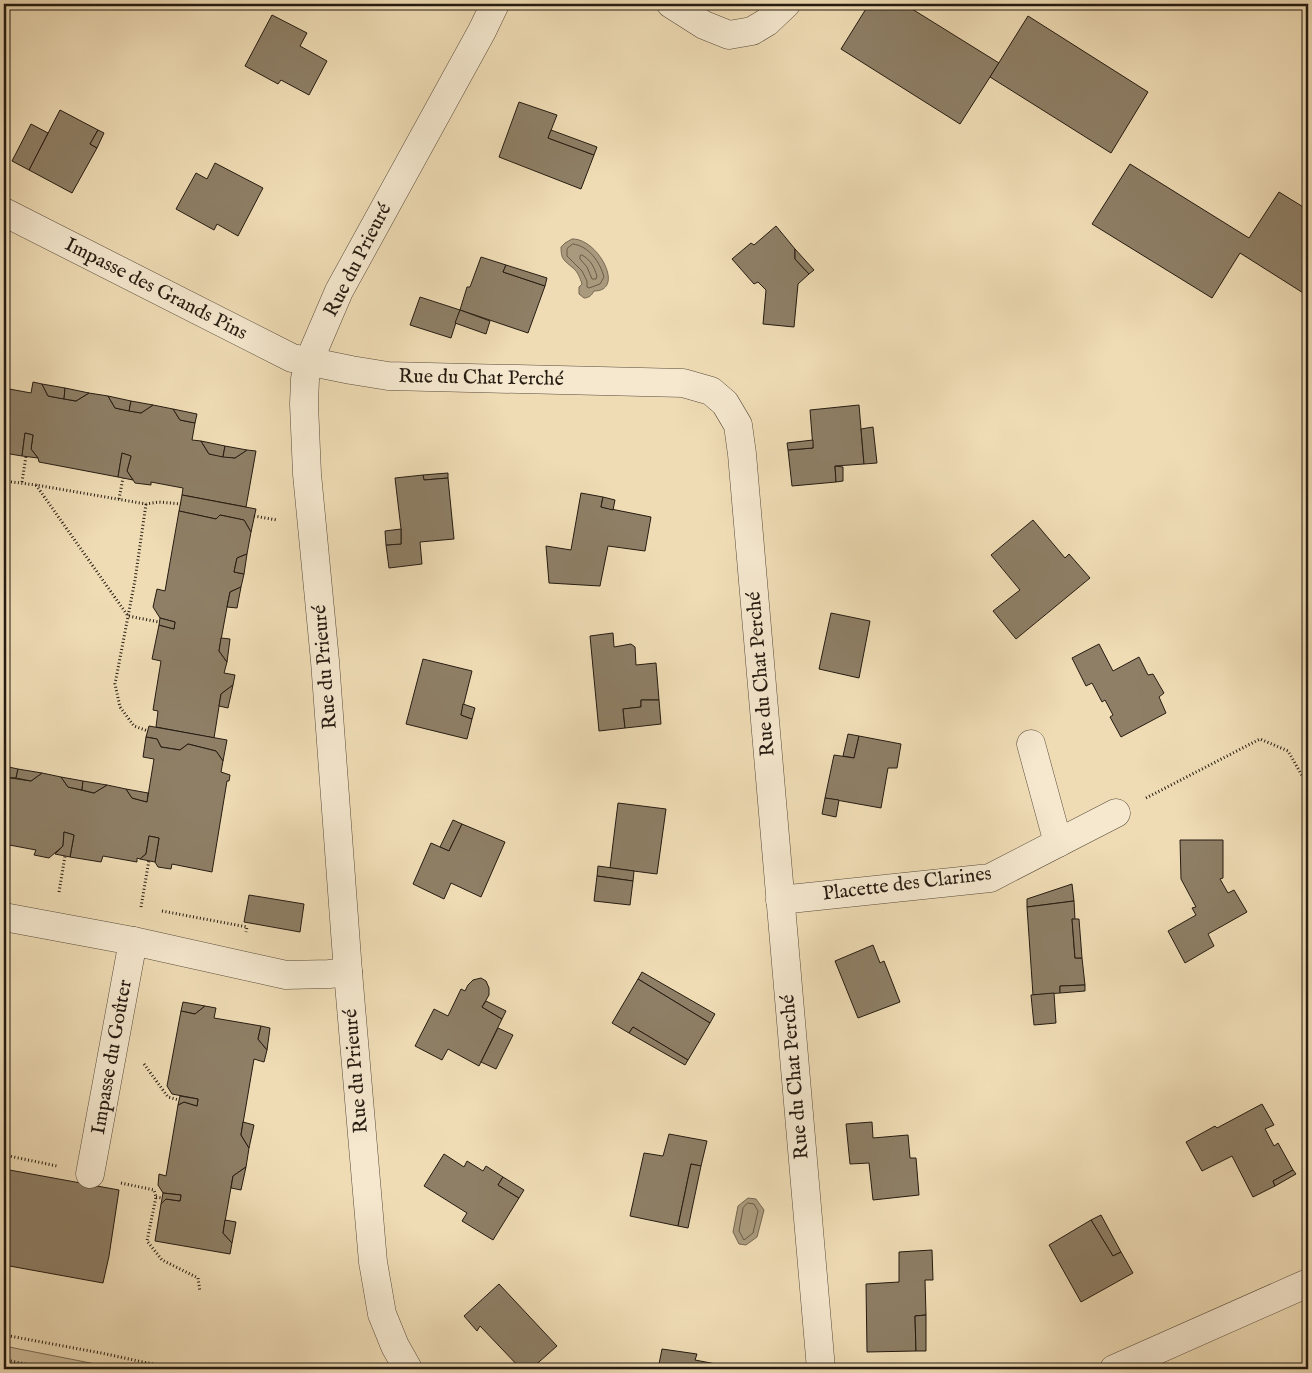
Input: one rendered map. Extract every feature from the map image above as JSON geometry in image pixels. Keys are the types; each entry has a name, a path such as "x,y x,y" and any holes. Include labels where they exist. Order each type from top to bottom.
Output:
{"street":[{"name":"Rue du Prieuré","path":"408,1369 395,1346 382,1314 373,1262 348,972 325,661 308,474 304,379 309,361 339,291 495,4"},
{"path":"671,4 704,25 728,35 752,31 767,22 786,4"},
{"name":"Impasse des Grands Pins","path":"4,212 292,358 309,361"},
{"name":"Rue du Chat Perché","path":"309,361 388,376 683,383 711,391 725,403 738,425 821,1369"},
{"path":"1031,744 1058,843"},
{"name":"Placette des Clarines","path":"780,900 990,878 1116,813"},
{"path":"4,917 133,941 286,975 348,972"},
{"name":"Impasse du Goûter","path":"90,1174 133,941"},
{"path":"1114,1369 1308,1283"}],"path":[{"path":"22,482 26,456"},
{"path":"119,499 123,478"},
{"path":"4,481 22,482 146,504 159,502 181,504"},
{"path":"36,485 128,616 160,622"},
{"path":"146,504 135,580 115,684 120,707 134,726 148,732"},
{"path":"1116,813 1260,739 1288,751 1308,786"},
{"path":"59,892 65,856"},
{"path":"141,907 148,860"},
{"path":"113,1048 137,1054 168,1097 179,1100"},
{"path":"126,1184 154,1190 156,1197 147,1241 162,1260 198,1278 200,1292"},
{"path":"156,1197 162,1198"},
{"path":"4,1335 176,1369"},
{"path":"4,1369 6,1360 49,1369"}],"shaded area":[{"path":"4,1346 121,1369 4,1369"}],"water":[{"path":"572,239 582,241 591,247 599,255 608,274 608,283 603,289 594,291 591,295 584,298 579,294 579,287 582,284 578,273 562,255 561,247"},
{"path":"748,1198 756,1199 764,1210 757,1237 746,1245 739,1244 733,1232 738,1206"}],"building":[{"path":"869,4 904,4 999,63 960,124 841,49"},
{"path":"272,15 307,33 300,46 327,61 309,95 281,80 278,84 245,66"},
{"path":"1028,16 1148,92 1111,153 990,77"},
{"path":"519,102 557,115 548,138 594,155 581,189 499,157"},
{"path":"60,110 98,130 90,144 97,148 72,193 29,170"},
{"path":"31,124 48,133 29,170 12,161"},
{"path":"98,130 104,133 97,148 90,144"},
{"path":"551,130 597,147 594,155 548,138"},
{"path":"215,163 263,188 238,236 217,224 214,230 176,209 196,173 207,179"},
{"path":"1130,164 1249,238 1279,192 1308,210 1308,296 1240,253 1212,298 1092,224"},
{"path":"776,226 795,249 795,259 809,274 798,284 794,327 763,324 766,290 758,282 754,284 732,259 751,243 754,245"},
{"path":"795,249 814,270 809,274 795,259"},
{"path":"481,257 506,265 503,272 545,286 528,333 460,310 467,287 470,287"},
{"path":"506,265 547,278 545,286 503,272"},
{"path":"420,297 460,310 451,338 410,325"},
{"path":"460,310 490,321 486,334 455,323"},
{"path":"33,382 42,384 48,396 76,401 89,393 108,396 115,408 141,413 153,405 173,409 180,420 195,423 192,440 201,441 209,454 235,458 247,450 256,451 246,507 182,495 183,488 151,482 151,485 135,483 127,471 131,456 122,453 118,477 39,462 31,449 33,435 25,433 22,456 4,453 4,388 31,393"},
{"path":"42,384 65,388 64,399 48,396"},
{"path":"65,388 89,393 76,401 64,399"},
{"path":"108,396 131,401 129,411 115,408"},
{"path":"131,401 153,405 141,413 129,411"},
{"path":"859,405 864,464 835,466 836,482 792,486 788,450 813,448 810,410"},
{"path":"173,409 197,414 195,423 180,420"},
{"path":"873,427 877,463 864,464 861,429"},
{"path":"25,433 33,435 31,449 38,458 22,456"},
{"path":"813,440 813,448 788,450 787,443"},
{"path":"201,441 225,446 223,457 209,454"},
{"path":"225,446 247,450 235,458 223,457"},
{"path":"122,453 131,456 127,471 133,480 118,477"},
{"path":"835,466 843,467 843,481 836,482"},
{"path":"448,473 448,478 424,480 423,475"},
{"path":"423,475 424,480 448,478 454,539 420,542 422,564 389,568 386,545 401,544 395,478"},
{"path":"581,493 603,497 601,507 651,517 645,551 608,546 600,586 549,583 546,546 571,550"},
{"path":"182,495 256,509 251,532 244,520 220,515 216,519 179,511"},
{"path":"603,497 615,500 613,510 601,507"},
{"path":"179,511 216,519 220,515 244,520 251,532 247,554 237,558 234,572 244,574 241,587 230,592 219,651 227,662 224,673 235,675 233,685 221,694 214,738 156,727 158,711 153,710 161,661 152,659 159,625 174,629 175,622 160,618 153,607 157,589 165,591"},
{"path":"1033,520 1065,558 1069,554 1090,578 1016,639 993,611 1020,590 991,555"},
{"path":"401,529 401,544 386,545 385,531"},
{"path":"247,554 244,574 234,572 237,558"},
{"path":"241,587 237,608 227,607 230,592"},
{"path":"831,613 870,621 859,678 819,669"},
{"path":"160,618 175,622 174,629 159,625"},
{"path":"613,633 614,647 631,644 635,647 636,665 656,663 659,700 641,700 641,707 623,709 625,728 599,731 590,636"},
{"path":"221,638 230,639 227,662 219,651"},
{"path":"1099,644 1113,671 1139,657 1148,675 1153,674 1164,693 1159,697 1166,713 1121,737 1110,717 1113,715 1105,700 1102,702 1092,683 1086,686 1072,658"},
{"path":"423,659 472,671 461,715 472,719 467,739 406,724"},
{"path":"233,685 228,708 219,706 221,694"},
{"path":"641,700 659,700 661,724 625,728 623,709 641,707"},
{"path":"463,704 475,708 472,719 461,715"},
{"path":"149,726 227,740 223,761 216,751 188,744 180,750 161,747 157,739 146,737"},
{"path":"848,734 859,736 854,758 843,756"},
{"path":"859,736 901,744 897,768 888,768 881,808 825,798 834,755 854,758"},
{"path":"146,737 157,739 161,747 180,750 188,744 216,751 223,761 221,772 230,775 229,781 227,781 212,872 172,864 171,869 158,867 155,862 159,838 149,836 146,854 140,859 137,858 137,862 103,856 101,862 70,857 74,835 64,832 63,846 49,858 34,855 36,850 4,844 4,777 31,781 42,773 61,777 68,787 94,793 107,785 126,789 132,798 147,802 154,759 143,757"},
{"path":"4,766 18,769 16,778 4,777"},
{"path":"18,769 42,773 31,781 16,778"},
{"path":"61,777 83,781 82,790 68,787"},
{"path":"83,781 107,785 94,793 82,790"},
{"path":"126,789 148,793 147,802 132,798"},
{"path":"825,798 839,800 836,817 822,814"},
{"path":"618,803 666,809 657,874 610,868"},
{"path":"453,820 462,824 449,851 440,847"},
{"path":"462,824 505,842 481,897 451,883 444,899 413,884 431,843 449,851"},
{"path":"64,832 74,835 70,857 55,854 63,846"},
{"path":"149,836 159,838 155,862 140,859 146,854"},
{"path":"1180,840 1223,840 1223,878 1220,879 1228,893 1234,890 1247,912 1208,934 1214,946 1185,963 1168,931 1196,915 1192,908 1196,907 1181,879"},
{"path":"598,866 634,871 633,881 597,876"},
{"path":"597,876 633,881 630,905 594,901"},
{"path":"1072,884 1074,901 1027,907 1027,899"},
{"path":"249,895 304,904 300,932 244,922"},
{"path":"1074,901 1075,920 1072,919 1075,958 1082,958 1085,985 1060,986 1060,993 1033,995 1027,907"},
{"path":"1072,919 1079,919 1082,958 1075,958"},
{"path":"873,945 880,963 884,961 900,1002 858,1018 835,961"},
{"path":"642,972 715,1014 710,1023 638,979"},
{"path":"481,978 486,981 489,988 489,995 482,1007 502,1019 479,1066 448,1049 442,1060 415,1046 434,1009 448,1016 461,989 465,991 473,980"},
{"path":"638,979 710,1023 688,1060 633,1027 629,1033 612,1023"},
{"path":"1085,985 1085,991 1060,993 1060,986"},
{"path":"1054,993 1056,1023 1034,1025 1031,995"},
{"path":"486,1001 506,1011 502,1019 482,1007"},
{"path":"183,1002 205,1006 195,1014 181,1011"},
{"path":"205,1006 216,1008 214,1018 261,1026 258,1039 267,1050 264,1062 254,1059 241,1135 249,1148 246,1167 233,1176 223,1233 232,1243 230,1254 155,1241 161,1204 166,1199 180,1201 181,1195 163,1193 158,1185 159,1174 166,1176 178,1105 184,1102 197,1106 198,1099 172,1094 167,1086 181,1011 195,1014"},
{"path":"261,1026 270,1028 267,1050 258,1039"},
{"path":"633,1027 688,1060 685,1065 629,1033"},
{"path":"498,1028 513,1035 496,1069 481,1062"},
{"path":"180,1096 198,1099 197,1106 184,1102 178,1105"},
{"path":"1262,1104 1274,1125 1265,1129 1274,1146 1278,1143 1293,1170 1273,1181 1275,1186 1253,1197 1232,1156 1202,1171 1186,1142"},
{"path":"243,1122 254,1125 249,1148 241,1135"},
{"path":"872,1122 873,1138 908,1135 910,1158 916,1158 919,1195 873,1200 869,1163 850,1164 846,1124"},
{"path":"669,1134 707,1141 701,1166 691,1164 678,1226 630,1216 644,1153 663,1156"},
{"path":"444,1154 464,1167 467,1161 483,1171 486,1166 503,1177 498,1185 519,1198 493,1240 462,1221 467,1213 424,1186"},
{"path":"691,1164 701,1166 688,1228 678,1226"},
{"path":"246,1167 241,1190 231,1188 233,1176"},
{"path":"4,1169 119,1190 103,1283 4,1265"},
{"path":"1293,1170 1296,1174 1275,1186 1273,1181"},
{"path":"503,1177 524,1190 519,1198 498,1185"},
{"path":"163,1193 181,1195 180,1201 166,1199 161,1204"},
{"path":"1101,1215 1121,1252 1113,1256 1091,1220"},
{"path":"225,1220 236,1222 232,1243 223,1233"},
{"path":"1091,1220 1113,1256 1121,1252 1133,1273 1081,1302 1049,1245"},
{"path":"932,1250 933,1280 925,1280 926,1315 915,1316 916,1351 867,1352 866,1284 899,1282 899,1252"},
{"path":"499,1284 557,1346 531,1369 521,1369 480,1326 477,1331 464,1316"},
{"path":"926,1315 926,1351 916,1351 915,1316"},
{"path":"662,1349 697,1354 695,1360 737,1368 658,1369"}]}
